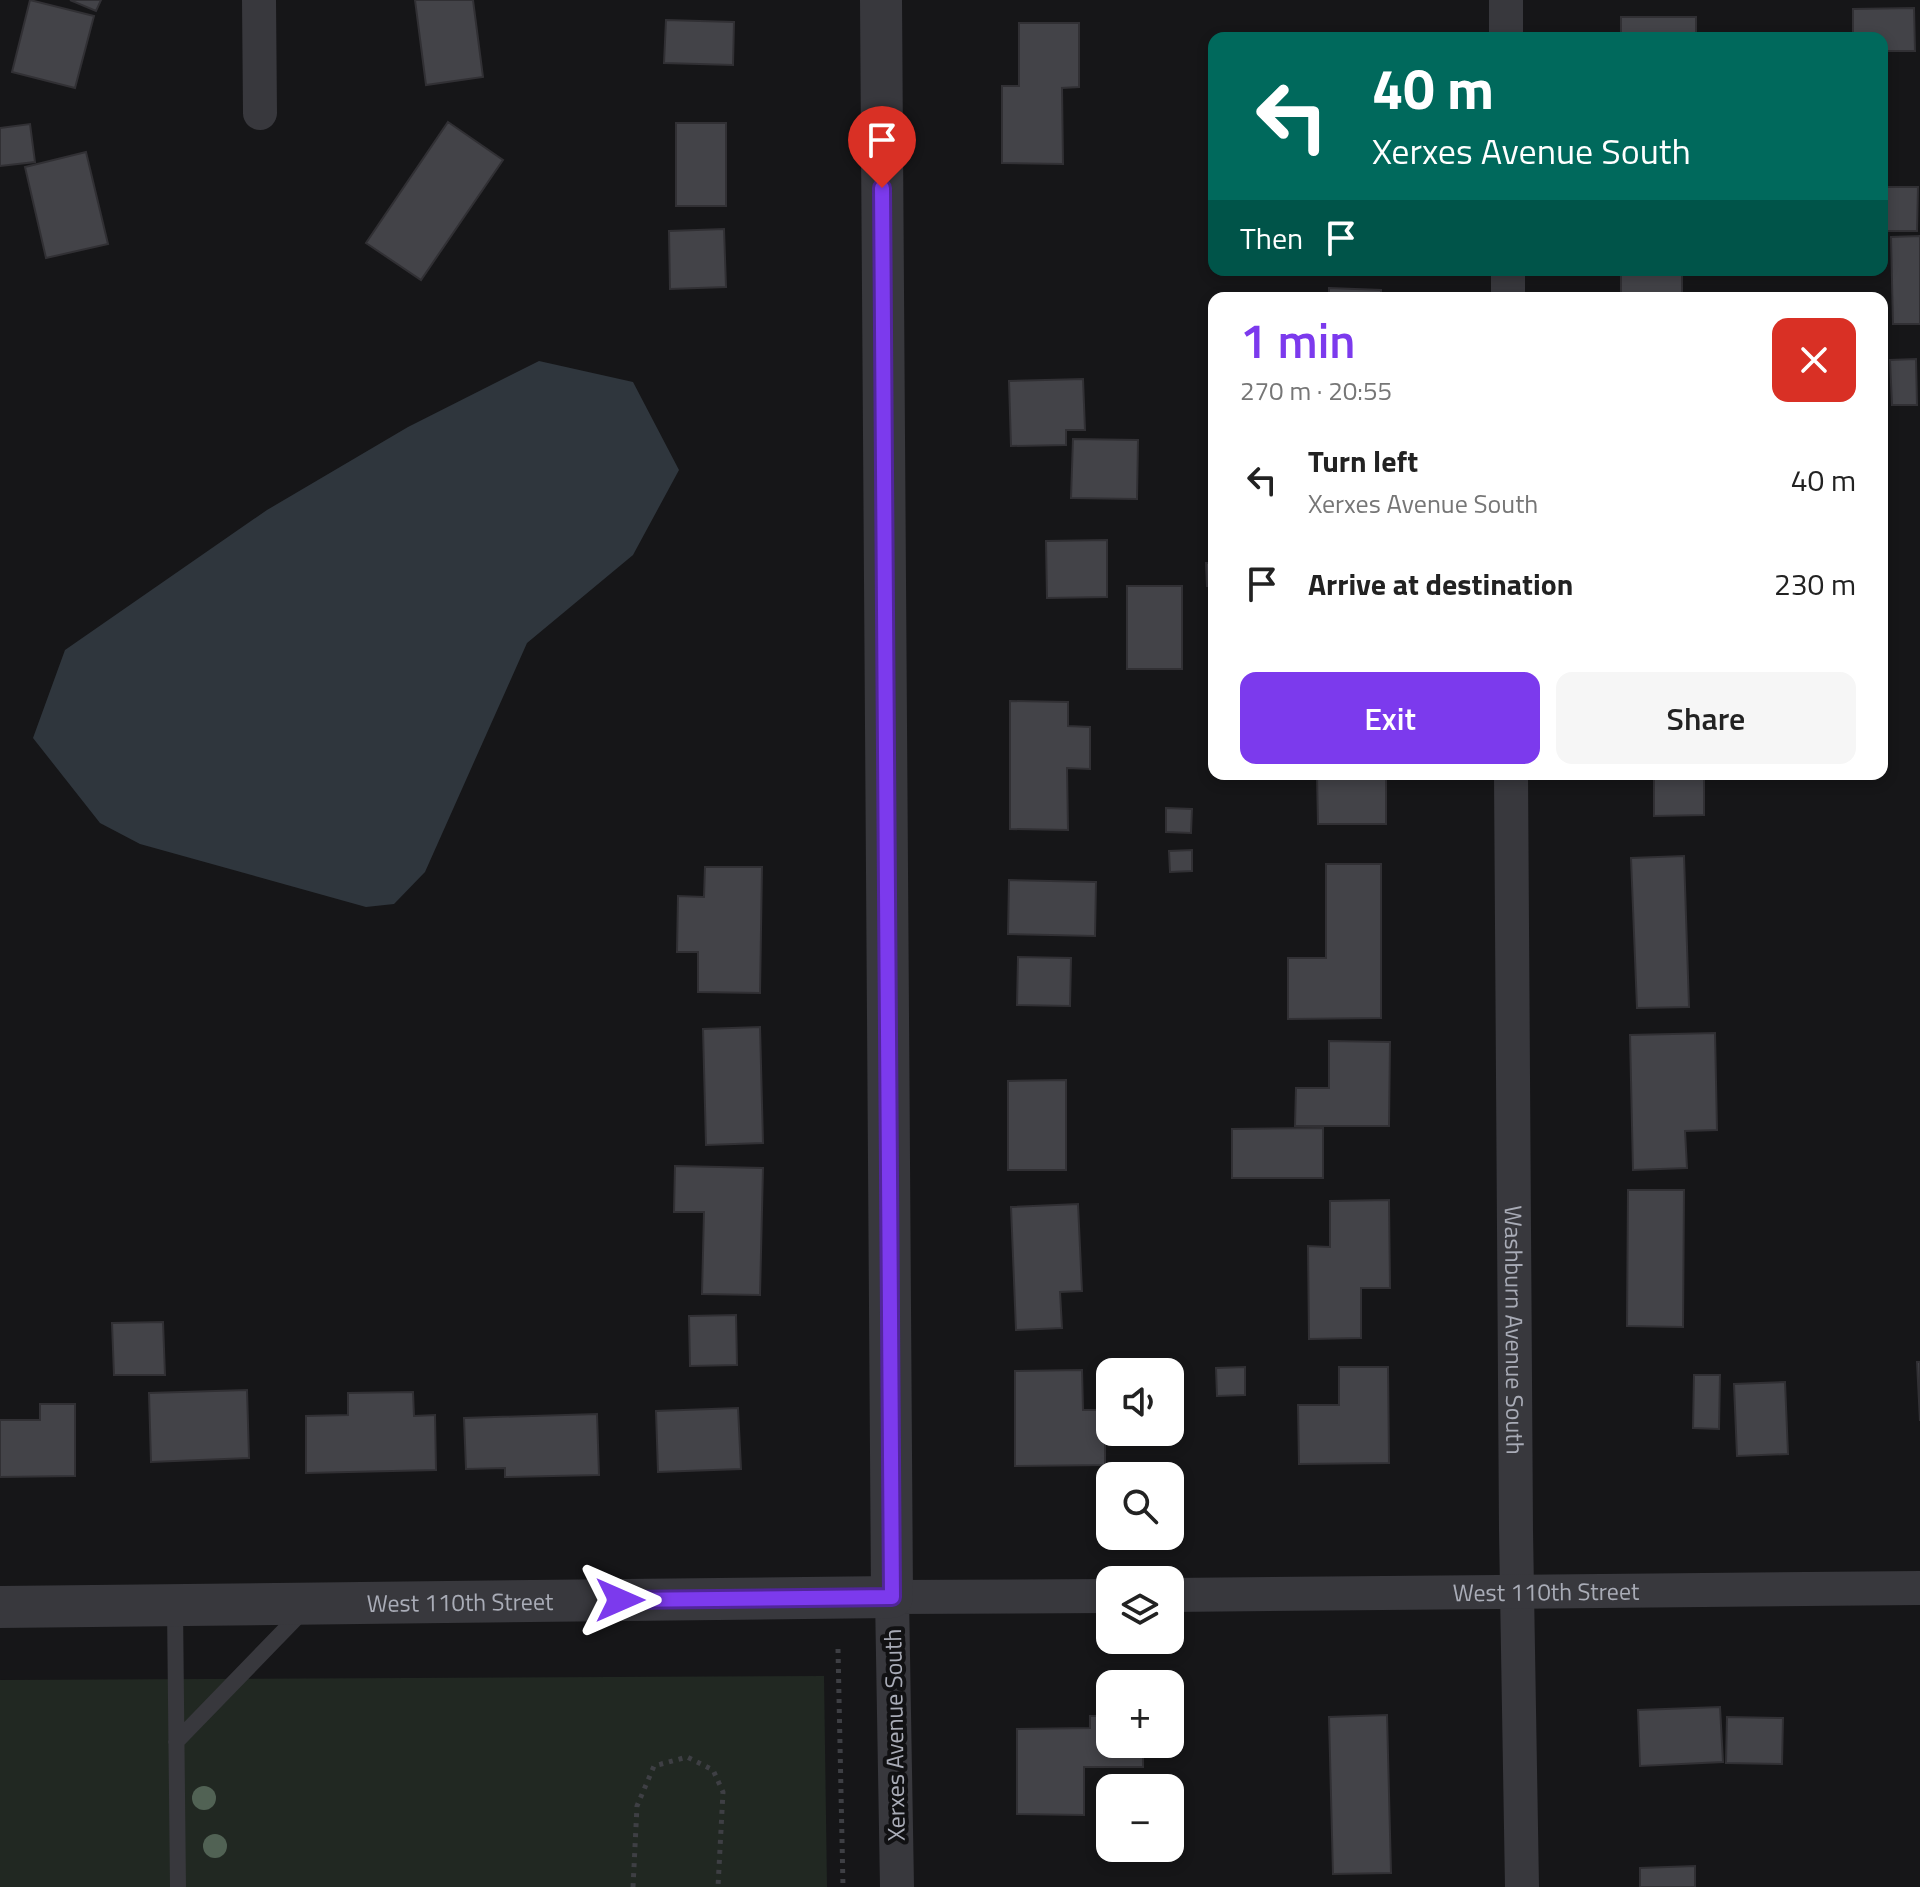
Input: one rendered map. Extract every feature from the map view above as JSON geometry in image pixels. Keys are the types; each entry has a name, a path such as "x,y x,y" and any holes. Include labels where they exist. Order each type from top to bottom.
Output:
{"street":[{"path":"259,0 260,113"},
{"name":"Xerxes Avenue South","path":"881,0 892,1597 897,1887"},
{"path":"1506,0 1506,32"},
{"name":"Washburn Avenue South","path":"1511,780 1522,1887"},
{"name":"West 110th Street","path":"1184,1595 1920,1588"},
{"name":"West 110th Street","path":"0,1607 1096,1596"}],"lane":[{"path":"176,1742 310,1603"},
{"path":"175,1605 178,1887"}],"path":[{"path":"838,1649 843,1887"},
{"path":"633,1887 637,1806 654,1766 687,1757 713,1770 723,1792 718,1887"}],"shaded area":[{"path":"539,361 633,382 679,470 633,555 527,643 425,872 394,904 366,907 140,844 100,823 33,738 65,650 267,510 408,427"},
{"path":"824,1676 827,1887 0,1887 0,1680"}],"building":[{"path":"30,0 94,16 75,88 12,72"},
{"path":"70,0 101,0 96,11"},
{"path":"415,0 473,0 483,77 426,85"},
{"path":"1914,8 1915,51 1888,51 1888,32 1853,32 1853,9"},
{"path":"1621,17 1696,17 1696,32 1621,32"},
{"path":"666,20 734,22 733,65 664,63"},
{"path":"1019,23 1079,23 1079,87 1062,88 1063,164 1002,163 1002,86 1019,86"},
{"path":"448,122 503,160 421,280 366,243"},
{"path":"676,123 726,123 726,206 676,206"},
{"path":"30,124 35,162 0,166 0,128"},
{"path":"86,152 108,244 46,258 25,167"},
{"path":"1888,187 1918,187 1917,231 1888,231"},
{"path":"724,229 726,287 670,289 669,231"},
{"path":"1920,236 1920,324 1893,324 1891,237"},
{"path":"1621,276 1682,276 1682,292 1621,292"},
{"path":"1329,288 1381,290 1381,292 1329,292"},
{"path":"1916,359 1917,405 1892,405 1890,360"},
{"path":"1083,379 1085,430 1066,430 1066,445 1011,446 1009,381"},
{"path":"1073,439 1138,440 1137,499 1071,498"},
{"path":"1107,540 1107,597 1047,598 1046,541"},
{"path":"1127,586 1182,586 1182,669 1127,669"},
{"path":"1010,701 1068,702 1068,726 1090,727 1090,769 1067,768 1068,830 1010,829"},
{"path":"1317,780 1386,780 1386,824 1318,824"},
{"path":"1654,780 1704,780 1704,815 1654,816"},
{"path":"1166,808 1192,809 1191,833 1166,832"},
{"path":"1192,850 1192,871 1170,872 1169,851"},
{"path":"1684,856 1689,1007 1637,1008 1631,858"},
{"path":"1326,864 1381,864 1381,1018 1288,1019 1288,958 1326,958"},
{"path":"705,867 762,867 760,993 698,992 698,952 677,952 678,896 704,897"},
{"path":"1009,880 1096,882 1095,936 1008,934"},
{"path":"1018,957 1071,958 1070,1006 1017,1005"},
{"path":"760,1027 763,1143 706,1145 703,1029"},
{"path":"1715,1033 1717,1130 1685,1131 1687,1168 1633,1170 1630,1035"},
{"path":"1329,1041 1390,1042 1389,1126 1295,1126 1296,1088 1329,1088"},
{"path":"1066,1080 1066,1170 1008,1170 1008,1081"},
{"path":"1323,1128 1323,1178 1232,1178 1232,1129"},
{"path":"675,1166 763,1168 760,1295 702,1294 704,1212 674,1212"},
{"path":"1628,1190 1684,1190 1683,1327 1627,1326"},
{"path":"1389,1200 1390,1288 1361,1288 1361,1338 1309,1339 1308,1246 1330,1247 1330,1201"},
{"path":"1078,1204 1082,1291 1060,1292 1062,1328 1016,1330 1011,1207"},
{"path":"736,1315 737,1365 690,1366 689,1316"},
{"path":"163,1322 165,1375 114,1375 112,1323"},
{"path":"1917,1362 1920,1362 1920,1421"},
{"path":"1245,1367 1245,1395 1217,1396 1216,1368"},
{"path":"1339,1367 1388,1367 1389,1463 1299,1464 1298,1405 1339,1405"},
{"path":"1082,1370 1083,1410 1096,1410 1096,1446 1105,1446 1105,1462 1096,1462 1096,1465 1015,1466 1015,1371"},
{"path":"1694,1375 1720,1375 1719,1429 1693,1428"},
{"path":"1785,1382 1788,1454 1737,1456 1734,1384"},
{"path":"247,1390 249,1458 151,1462 149,1393"},
{"path":"413,1392 414,1416 435,1415 436,1470 306,1473 306,1416 348,1415 348,1393"},
{"path":"40,1404 75,1404 75,1476 0,1477 0,1420 40,1420"},
{"path":"738,1408 741,1469 658,1472 656,1411"},
{"path":"597,1414 599,1475 505,1477 505,1468 466,1469 464,1418"},
{"path":"1720,1707 1723,1762 1640,1766 1638,1710"},
{"path":"1387,1715 1391,1873 1333,1874 1329,1717"},
{"path":"1090,1716 1096,1716 1096,1758 1143,1758 1143,1767 1084,1767 1084,1815 1017,1814 1017,1729 1090,1728"},
{"path":"1727,1717 1783,1718 1782,1764 1726,1763"},
{"path":"1695,1866 1695,1887 1640,1887 1640,1868"}],"route":[{"path":"620,1600 892,1597 882,188"}]}
